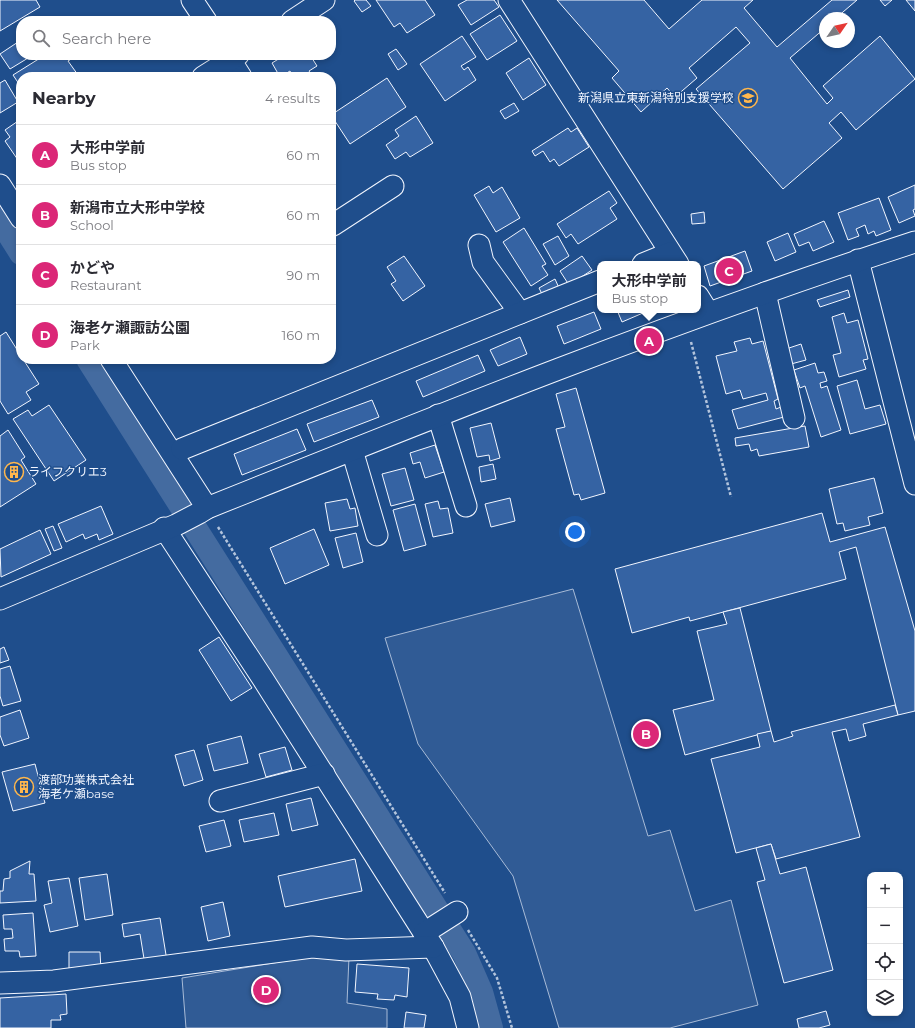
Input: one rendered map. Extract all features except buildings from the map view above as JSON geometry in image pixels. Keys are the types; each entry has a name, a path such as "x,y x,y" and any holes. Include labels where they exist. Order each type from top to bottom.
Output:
{"street":[{"path":"192,0 203,16"},
{"path":"300,16 324,0"},
{"path":"509,0 674,258 658,261"},
{"path":"213,72 234,62"},
{"path":"336,223 393,186"},
{"path":"8,195 16,209"},
{"path":"703,304 765,293 858,260 915,242"},
{"path":"479,245 483,262 520,313"},
{"path":"858,260 915,484"},
{"path":"182,448 597,282"},
{"path":"765,293 794,418"},
{"path":"0,599 170,527 203,510 438,415 686,321 694,313"},
{"path":"114,364 203,510"},
{"path":"438,415 466,506"},
{"path":"352,450 377,535"},
{"path":"170,527 428,940 460,997 468,1028"},
{"path":"220,801 324,774"},
{"path":"0,983 54,981 312,947 346,950 428,940 457,912"}],"path":[{"path":"686,321 731,497"},
{"path":"203,510 457,912 497,978 512,1028"}],"shaded area":[{"path":"573,589 648,836 670,830 695,911 731,900 758,1005 670,1028 559,1028 513,876 418,744 385,638"},
{"path":"316,956 349,957 347,1003 387,1009 387,1028 186,1028 182,978"}],"waterway":[{"path":"0,220 16,245"},
{"path":"91,364 464,953 481,992 491,1028"}],"place":[{"name":"新潟県立東新潟特別支援学校","path":"748,98"},
{"name":"かどや","path":"729,271"},
{"name":"大形中学前","path":"649,341"},
{"name":"ライフクリエ3","path":"14,472"},
{"name":"新潟市立大形中学校","path":"646,734"},
{"name":"渡部功業株式会社 海老ケ瀬base","path":"24,787"},
{"name":"海老ケ瀬諏訪公園","path":"266,990"}]}
